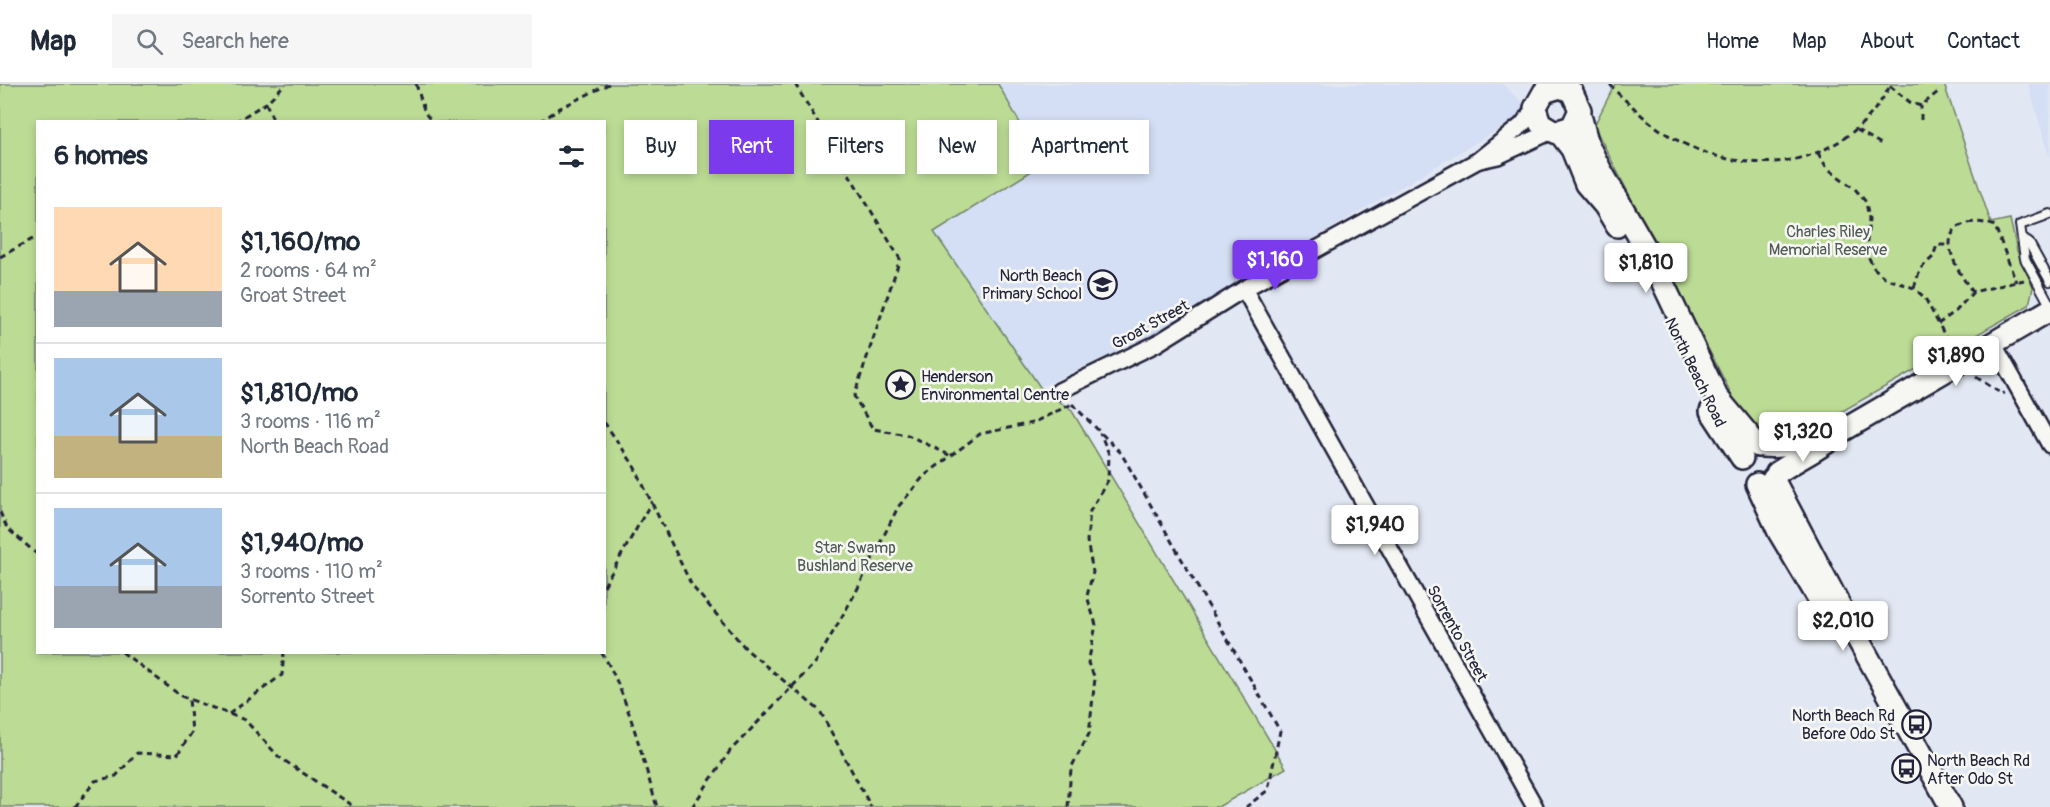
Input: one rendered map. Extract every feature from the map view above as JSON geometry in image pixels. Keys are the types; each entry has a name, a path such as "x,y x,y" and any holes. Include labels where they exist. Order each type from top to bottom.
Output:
{"main road":[{"name":"North Beach Road","path":"1557,86 1567,89 1577,97 1588,145 1600,169 1650,256 1717,397 1754,450 1712,412 1666,311 1605,206 1586,184 1572,149 1555,132 1540,123 1533,98 1557,86"},
{"path":"1555,132 1572,127 1580,115"},
{"path":"1754,450 1743,475 1769,479 1801,457 1823,447 1842,431 2050,310"},
{"path":"1754,450 1797,444 1815,434 1842,431"},
{"path":"1754,450 1776,456 1769,479 1779,532 1938,807"},
{"path":"1769,479 1951,807"}],"street":[{"name":"Groat Street","path":"1059,392 1156,344 1244,289 1477,161 1522,125 1533,98"},
{"name":"Groat Street","path":"1477,161 1498,156 1555,132"},
{"name":"Sorrento Street","path":"1244,289 1535,807"},
{"path":"1993,343 2050,445"}],"lane":[{"path":"2050,214 2020,225 2025,259 2050,305"},
{"path":"2024,240 2029,243 2050,281"}],"path":[{"path":"238,120 266,104 285,84"},
{"path":"416,84 425,113 430,120"},
{"path":"543,120 560,108 609,84"},
{"path":"795,84 900,259 854,396 873,429 908,435 951,456"},
{"path":"1611,84 1657,129 1693,149 1719,157 1762,163 1786,162 1818,153 1857,130 1883,99 1890,85 1911,103 1921,106"},
{"path":"1921,106 1939,91"},
{"path":"266,104 273,120"},
{"path":"1921,106 1921,120"},
{"path":"1857,130 1883,145"},
{"path":"1818,153 1827,168 1855,189 1866,202 1869,219 1866,252 1874,268 1891,281 1914,288 1925,298 1938,324 1959,350"},
{"path":"1973,292 1957,264 1950,245 1954,233 1962,225 1972,221 1986,222 1995,226 2016,282"},
{"path":"0,257 36,237"},
{"path":"1914,288 1920,269 1933,257 1937,245 1950,245"},
{"path":"1938,324 1956,311 1973,292 2026,280"},
{"path":"1059,392 1121,453 1280,732 1268,790 1245,807"},
{"path":"692,807 730,751 816,662 856,592 898,507 924,476 980,435 1032,423 1072,404"},
{"path":"606,425 633,464 692,586 747,650 820,711 871,807"},
{"path":"1068,807 1071,768 1089,734 1095,678 1088,663 1096,625 1087,596 1093,572 1088,541 1090,511 1108,480 1108,454 1099,431"},
{"path":"606,582 652,500"},
{"path":"0,512 8,528 36,554"},
{"path":"125,654 182,696 245,720 279,757 354,807"},
{"path":"229,714 282,675 284,654"},
{"path":"602,654 608,663 634,733 657,807"},
{"path":"75,807 95,781 116,776 137,753 177,755 192,732 189,699"}],"shaded area":[{"name":"North Beach Primary School","path":"998,84 1502,84 1531,110 1148,337 1040,387 934,232 1027,174 1149,174 1149,120 1018,120"},
{"path":"2028,84 2050,84 2050,158 2046,145"}],"green space":[{"name":"Star Swamp Bushland Reserve","path":"0,84 998,84 1018,120 1009,120 1009,174 1027,174 934,232 1040,387 1072,411 1286,768 1218,807 0,807"},
{"name":"Charles Riley Memorial Reserve","path":"1615,84 1944,84 1991,223 2010,219 2017,251 2033,287 2029,305 1788,442 1754,438 1594,126"}],"place":[{"name":"North Beach Primary School","path":"1103,284"},
{"name":"Henderson Environmental Centre","path":"900,385"},
{"name":"North Beach Rd Before Odo St","path":"1916,724"},
{"name":"North Beach Rd After Odo St","path":"1906,769"}]}
